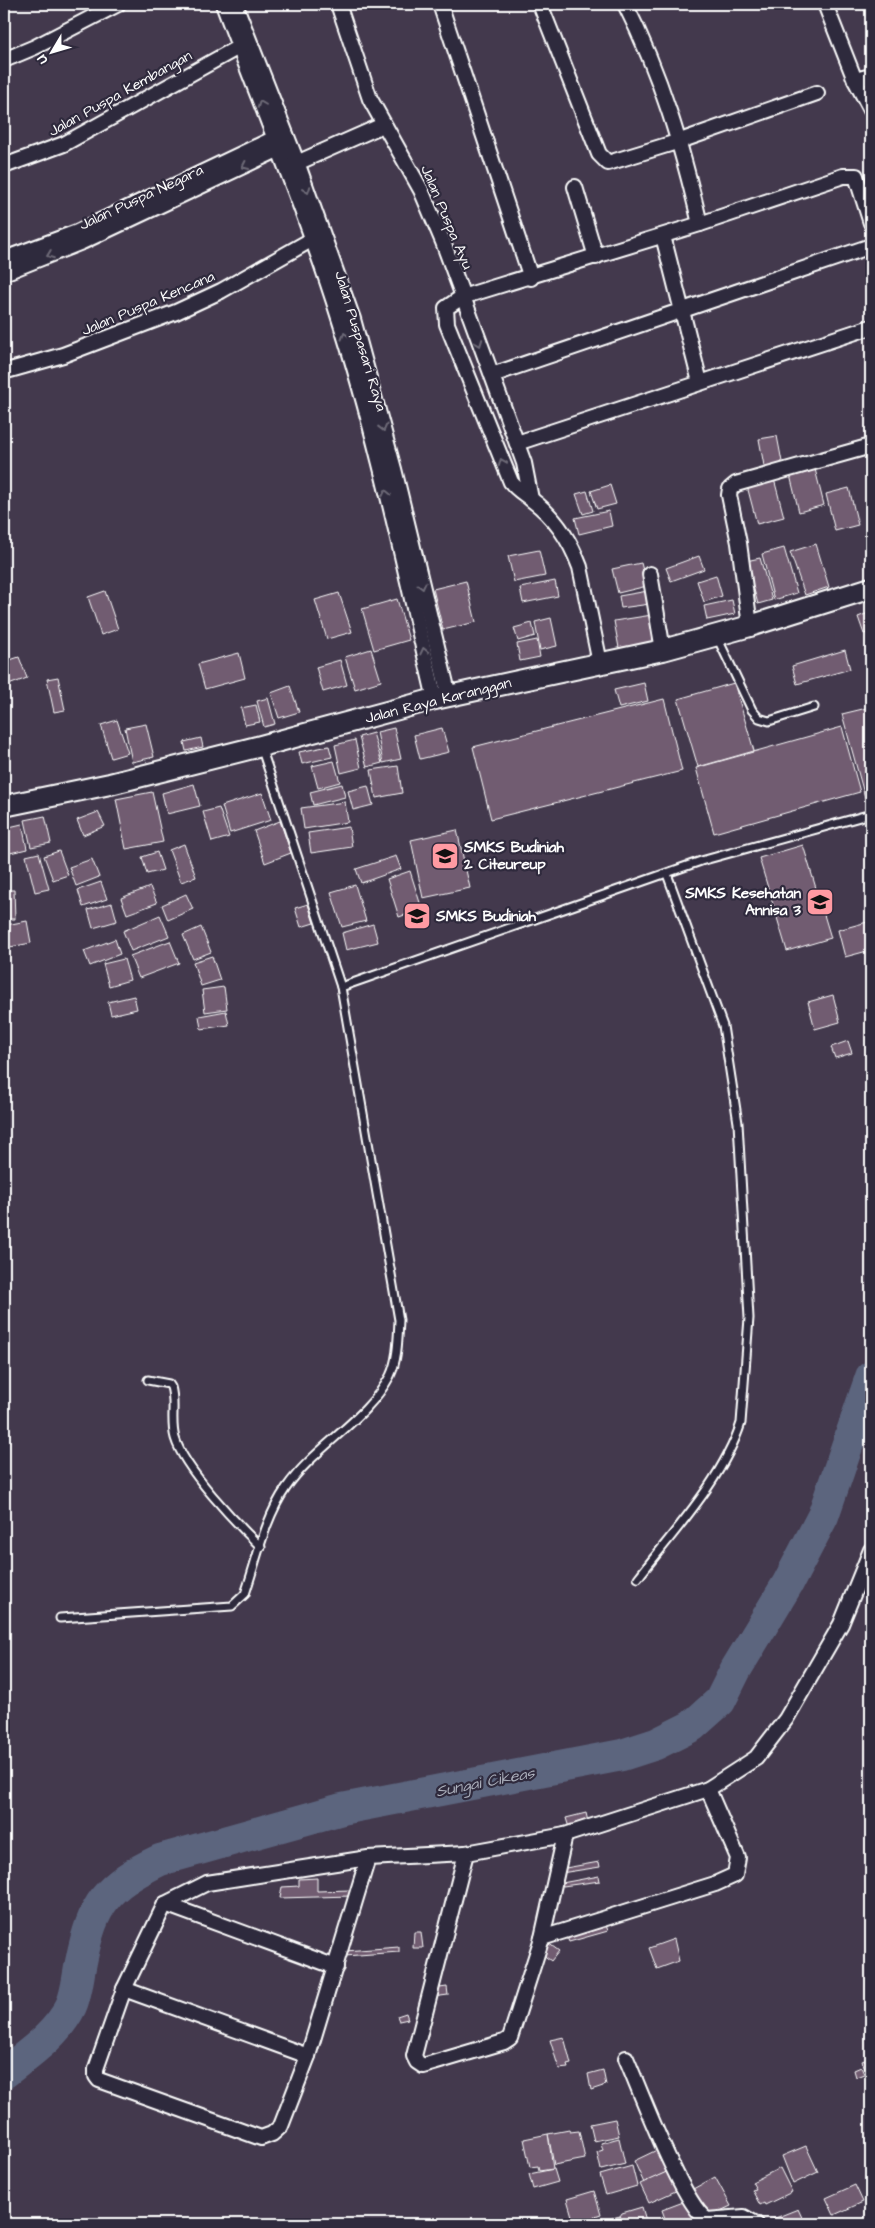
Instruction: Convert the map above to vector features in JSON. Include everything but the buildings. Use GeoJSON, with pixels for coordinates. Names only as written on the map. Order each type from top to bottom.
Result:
{"type":"FeatureCollection","features":[{"type":"Feature","properties":{"kind":"street"},"geometry":{"type":"LineString","coordinates":[[4,60],[35,48],[118,4]]}},
{"type":"Feature","properties":{"kind":"street","name":"Jalan Puspasari Raya"},"geometry":{"type":"LineString","coordinates":[[223,4],[244,44],[318,236],[442,698]]}},
{"type":"Feature","properties":{"kind":"street","name":"Jalan Puspasari Raya"},"geometry":{"type":"LineString","coordinates":[[235,4],[244,44]]}},
{"type":"Feature","properties":{"kind":"street","name":"Jalan Puspa Ayu"},"geometry":{"type":"LineString","coordinates":[[338,4],[370,98],[421,190],[517,443],[529,478],[531,499]]}},
{"type":"Feature","properties":{"kind":"street"},"geometry":{"type":"LineString","coordinates":[[440,4],[531,278]]}},
{"type":"Feature","properties":{"kind":"street"},"geometry":{"type":"LineString","coordinates":[[540,4],[602,159],[613,162],[817,94]]}},
{"type":"Feature","properties":{"kind":"street"},"geometry":{"type":"LineString","coordinates":[[625,4],[666,99],[680,141],[700,224]]}},
{"type":"Feature","properties":{"kind":"street"},"geometry":{"type":"LineString","coordinates":[[825,4],[855,80],[871,110]]}},
{"type":"Feature","properties":{"kind":"street","name":"Jalan Puspa Kembangan"},"geometry":{"type":"LineString","coordinates":[[4,166],[64,144],[244,44]]}},
{"type":"Feature","properties":{"kind":"street"},"geometry":{"type":"LineString","coordinates":[[855,80],[871,76]]}},
{"type":"Feature","properties":{"kind":"street"},"geometry":{"type":"LineString","coordinates":[[292,165],[383,124]]}},
{"type":"Feature","properties":{"kind":"street","name":"Jalan Puspa Negara"},"geometry":{"type":"LineString","coordinates":[[4,273],[282,142]]}},
{"type":"Feature","properties":{"kind":"street"},"geometry":{"type":"LineString","coordinates":[[600,663],[580,567],[574,552],[558,525],[531,499],[517,490],[506,471],[447,324],[446,308],[462,298],[531,278],[851,175],[856,176],[871,224]]}},
{"type":"Feature","properties":{"kind":"street"},"geometry":{"type":"LineString","coordinates":[[575,186],[596,257]]}},
{"type":"Feature","properties":{"kind":"street","name":"Jalan Puspa Kencana"},"geometry":{"type":"LineString","coordinates":[[4,370],[63,355],[176,312],[221,291],[318,236]]}},
{"type":"Feature","properties":{"kind":"street"},"geometry":{"type":"LineString","coordinates":[[663,236],[700,382]]}},
{"type":"Feature","properties":{"kind":"street","name":"Jalan Puspa Negara"},"geometry":{"type":"LineString","coordinates":[[4,259],[80,237]]}},
{"type":"Feature","properties":{"kind":"street"},"geometry":{"type":"LineString","coordinates":[[492,375],[871,246]]}},
{"type":"Feature","properties":{"kind":"street"},"geometry":{"type":"LineString","coordinates":[[517,443],[871,327]]}},
{"type":"Feature","properties":{"kind":"street"},"geometry":{"type":"LineString","coordinates":[[750,626],[739,543],[729,495],[730,489],[736,484],[871,446]]}},
{"type":"Feature","properties":{"kind":"street"},"geometry":{"type":"LineString","coordinates":[[650,574],[663,650]]}},
{"type":"Feature","properties":{"kind":"street","name":"Jalan Raya Karanggan"},"geometry":{"type":"LineString","coordinates":[[4,806],[110,784],[442,698],[663,650],[750,626],[871,588]]}},
{"type":"Feature","properties":{"kind":"street"},"geometry":{"type":"LineString","coordinates":[[368,1858],[308,2056],[281,2126],[272,2134],[261,2138],[99,2080],[96,2076],[96,2069],[124,1989],[164,1904],[207,1883],[368,1858],[466,1853],[565,1835],[708,1789],[756,1758],[772,1740],[842,1624],[871,1550]]}},
{"type":"Feature","properties":{"kind":"street"},"geometry":{"type":"LineString","coordinates":[[542,1938],[716,1884],[735,1876],[738,1858],[708,1789]]}},
{"type":"Feature","properties":{"kind":"street"},"geometry":{"type":"LineString","coordinates":[[466,1853],[414,2056],[417,2062],[424,2066],[504,2042],[510,2038],[542,1938],[565,1835]]}},
{"type":"Feature","properties":{"kind":"street"},"geometry":{"type":"LineString","coordinates":[[164,1904],[336,1967]]}},
{"type":"Feature","properties":{"kind":"street"},"geometry":{"type":"LineString","coordinates":[[124,1989],[308,2056]]}},
{"type":"Feature","properties":{"kind":"street"},"geometry":{"type":"LineString","coordinates":[[626,2058],[678,2178],[700,2214],[710,2220],[744,2217],[756,2224]]}},
{"type":"Feature","properties":{"kind":"lane"},"geometry":{"type":"LineString","coordinates":[[716,636],[752,710],[759,718],[769,721],[814,707]]}},
{"type":"Feature","properties":{"kind":"lane"},"geometry":{"type":"LineString","coordinates":[[60,1618],[232,1606],[245,1594],[269,1524],[285,1489],[300,1471],[377,1396],[390,1375],[397,1353],[399,1320],[341,988],[261,746]]}},
{"type":"Feature","properties":{"kind":"lane"},"geometry":{"type":"LineString","coordinates":[[341,988],[701,861],[871,814]]}},
{"type":"Feature","properties":{"kind":"lane"},"geometry":{"type":"LineString","coordinates":[[638,1578],[706,1490],[737,1436],[741,1423],[749,1318],[738,1123],[723,1026],[667,874]]}},
{"type":"Feature","properties":{"kind":"lane"},"geometry":{"type":"LineString","coordinates":[[148,1380],[169,1384],[171,1388],[173,1430],[180,1450],[224,1510],[261,1547]]}},
{"type":"Feature","properties":{"kind":"waterway","name":"Sungai Cikeas"},"geometry":{"type":"LineString","coordinates":[[4,2073],[50,2035],[65,2016],[75,1996],[86,1942],[97,1911],[114,1888],[142,1869],[160,1860],[342,1809],[622,1755],[656,1744],[692,1726],[720,1701],[736,1669],[788,1583],[823,1516],[871,1377]]}},
{"type":"Feature","properties":{"kind":"place","name":"SMKS Budiniah 2 Citeureup"},"geometry":{"type":"Point","coordinates":[445,856]}},
{"type":"Feature","properties":{"kind":"place","name":"SMKS Kesehatan Annisa 3"},"geometry":{"type":"Point","coordinates":[820,902]}},
{"type":"Feature","properties":{"kind":"place","name":"SMKS Budiniah"},"geometry":{"type":"Point","coordinates":[417,916]}}]}
